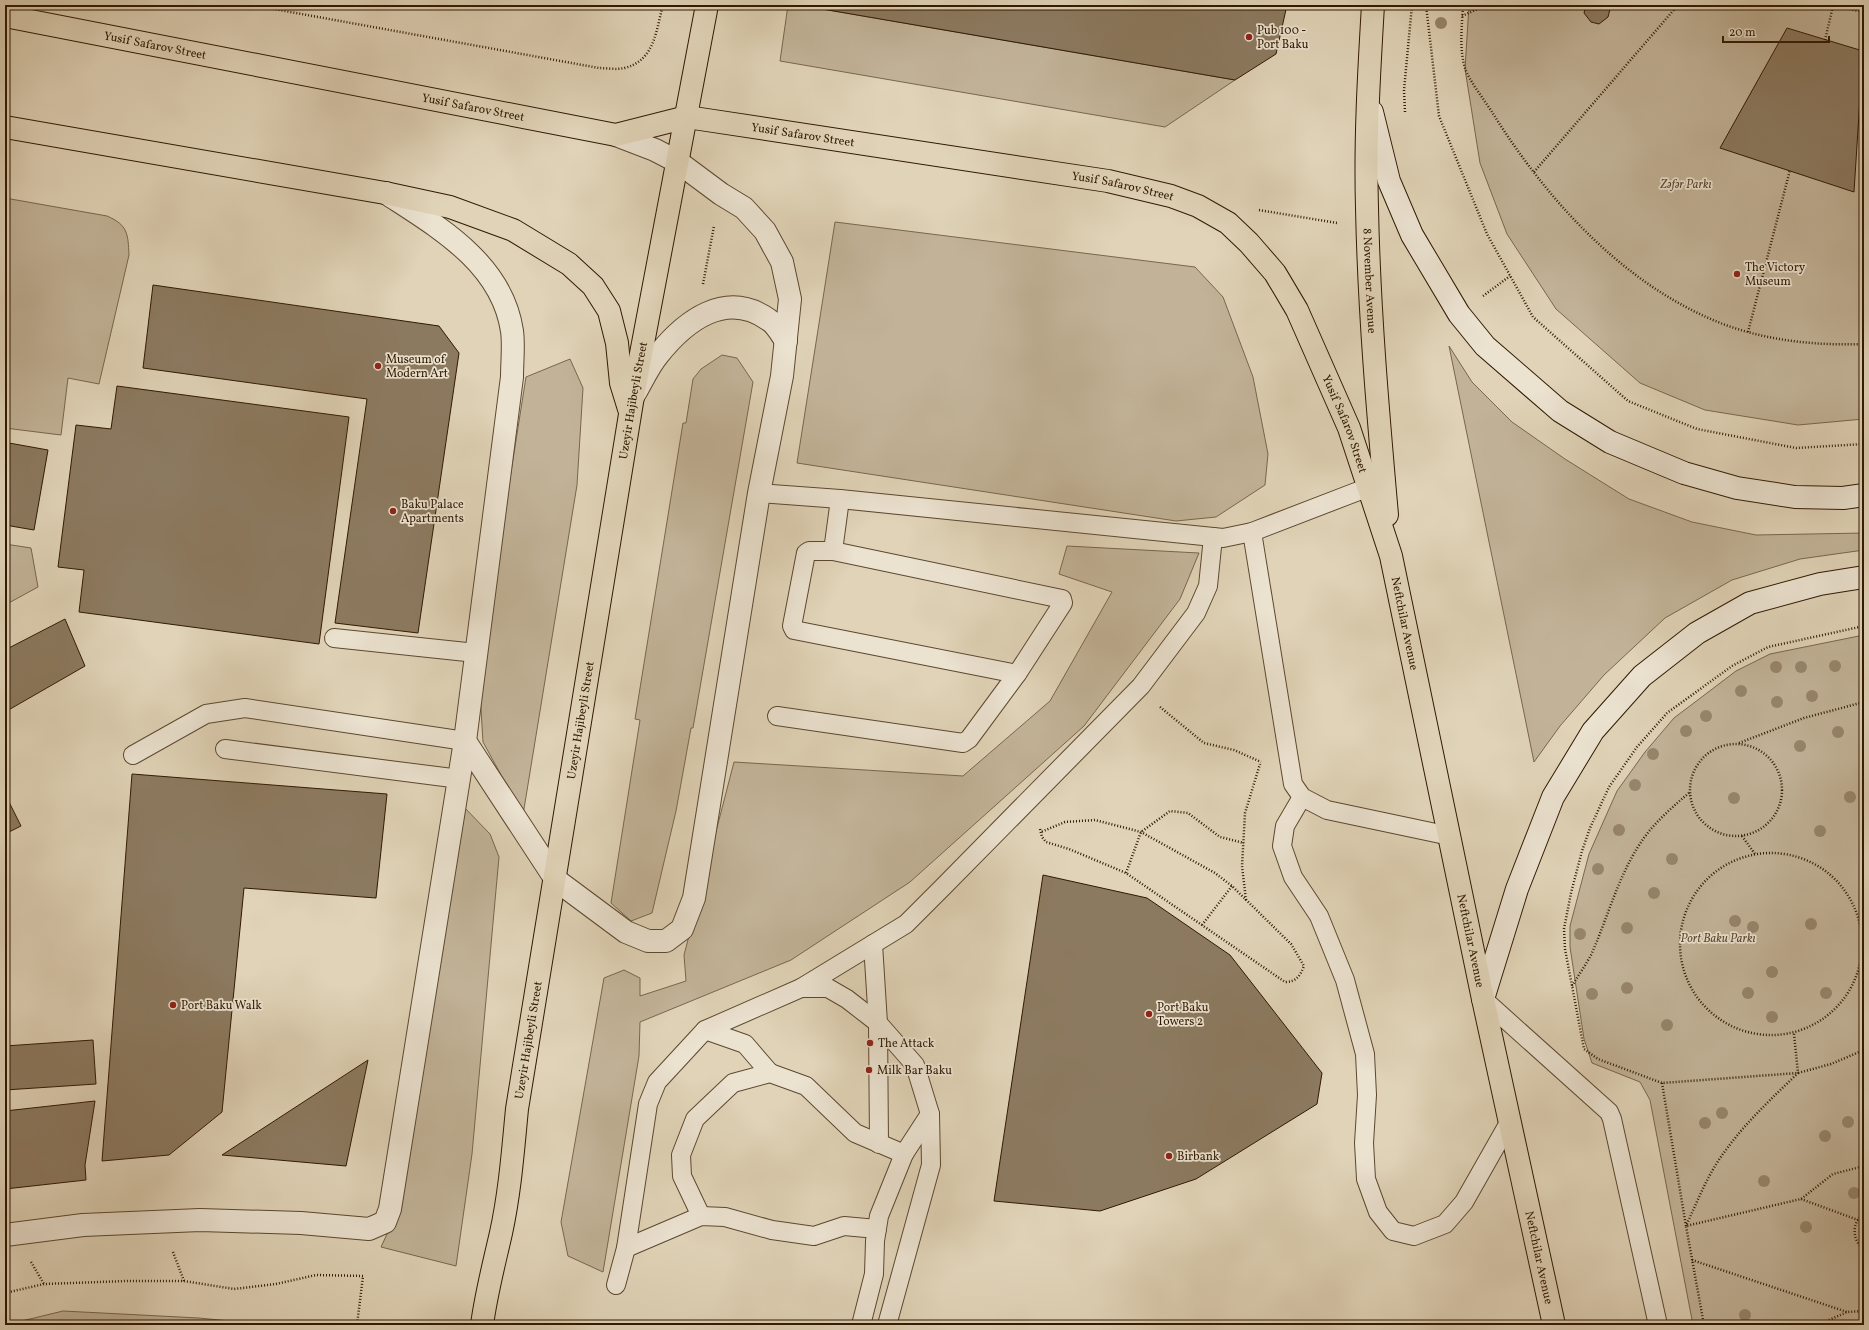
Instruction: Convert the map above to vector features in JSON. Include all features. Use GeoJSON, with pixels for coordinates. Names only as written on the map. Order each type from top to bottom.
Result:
{"type":"FeatureCollection","features":[{"type":"Feature","properties":{"kind":"highway","name":"Uzeyir Hajibeyli Street"},"geometry":{"type":"LineString","coordinates":[[482,1325],[487,1289],[501,1232],[509,1187],[517,1109],[556,880],[631,405],[687,117],[707,5]]}},
{"type":"Feature","properties":{"kind":"highway","name":"8 November Avenue"},"geometry":{"type":"LineString","coordinates":[[1373,5],[1368,89],[1367,228],[1377,406],[1391,556]]}},
{"type":"Feature","properties":{"kind":"highway","name":"Yusif Safarov Street"},"geometry":{"type":"LineString","coordinates":[[5,16],[616,135],[687,117],[1108,181],[1171,196],[1198,206],[1228,223],[1249,243],[1275,273],[1297,310],[1349,428],[1391,556]]}},
{"type":"Feature","properties":{"kind":"highway"},"geometry":{"type":"LineString","coordinates":[[5,127],[385,193],[450,207],[513,230],[540,244],[580,274],[593,286],[608,311],[617,343],[621,383],[631,405]]}},
{"type":"Feature","properties":{"kind":"highway","name":"Neftchilar Avenue"},"geometry":{"type":"LineString","coordinates":[[1391,556],[1483,999],[1554,1325]]}},
{"type":"Feature","properties":{"kind":"street"},"geometry":{"type":"LineString","coordinates":[[1368,89],[1378,140],[1389,181],[1412,235],[1459,314],[1485,346],[1560,411],[1610,442],[1684,473],[1714,482],[1737,488],[1795,497],[1843,498],[1864,494]]}},
{"type":"Feature","properties":{"kind":"street"},"geometry":{"type":"LineString","coordinates":[[465,741],[556,880],[626,932],[648,941],[666,941],[682,929],[694,898],[759,493],[781,383],[790,299],[782,262],[765,231],[744,208],[721,194],[678,162],[655,150],[616,135]]}},
{"type":"Feature","properties":{"kind":"street"},"geometry":{"type":"LineString","coordinates":[[5,1234],[83,1225],[200,1220],[301,1223],[369,1229],[385,1222],[390,1209],[395,1187],[460,779],[512,376],[512,331],[503,298],[484,268],[449,235],[385,193]]}},
{"type":"Feature","properties":{"kind":"street"},"geometry":{"type":"LineString","coordinates":[[631,405],[657,356],[678,332],[707,313],[726,307],[750,309],[770,320],[786,341]]}},
{"type":"Feature","properties":{"kind":"street"},"geometry":{"type":"LineString","coordinates":[[1483,999],[1517,889],[1554,797],[1593,730],[1642,676],[1697,633],[1750,603],[1820,584],[1864,577]]}},
{"type":"Feature","properties":{"kind":"lane"},"geometry":{"type":"LineString","coordinates":[[759,493],[840,499],[1223,538],[1252,532],[1369,487]]}},
{"type":"Feature","properties":{"kind":"lane"},"geometry":{"type":"LineString","coordinates":[[833,551],[840,499]]}},
{"type":"Feature","properties":{"kind":"lane"},"geometry":{"type":"LineString","coordinates":[[1252,532],[1298,791],[1285,826],[1282,846],[1293,877],[1319,916],[1345,980],[1365,1054],[1367,1095],[1364,1143],[1366,1178],[1378,1212],[1393,1231],[1414,1236],[1445,1224],[1464,1202],[1510,1121]]}},
{"type":"Feature","properties":{"kind":"lane"},"geometry":{"type":"LineString","coordinates":[[616,1285],[626,1248],[648,1104],[657,1082],[705,1030],[801,988],[906,924],[1141,686],[1196,613],[1208,586],[1213,537]]}},
{"type":"Feature","properties":{"kind":"lane"},"geometry":{"type":"LineString","coordinates":[[777,716],[963,744],[1017,674],[1063,603],[1062,599],[833,551],[810,551],[806,553],[792,626],[794,630],[1017,674]]}},
{"type":"Feature","properties":{"kind":"lane"},"geometry":{"type":"LineString","coordinates":[[334,638],[476,653]]}},
{"type":"Feature","properties":{"kind":"lane"},"geometry":{"type":"LineString","coordinates":[[133,755],[206,714],[245,708],[465,741]]}},
{"type":"Feature","properties":{"kind":"lane"},"geometry":{"type":"LineString","coordinates":[[225,749],[460,779]]}},
{"type":"Feature","properties":{"kind":"lane"},"geometry":{"type":"LineString","coordinates":[[1298,791],[1314,805],[1327,810],[1450,836]]}},
{"type":"Feature","properties":{"kind":"lane"},"geometry":{"type":"LineString","coordinates":[[873,944],[878,1023],[878,1144]]}},
{"type":"Feature","properties":{"kind":"lane"},"geometry":{"type":"LineString","coordinates":[[801,988],[828,988],[847,999],[878,1023],[915,1065],[930,1114],[930,1165],[886,1325]]}},
{"type":"Feature","properties":{"kind":"lane"},"geometry":{"type":"LineString","coordinates":[[1483,999],[1609,1112],[1612,1119],[1658,1325]]}},
{"type":"Feature","properties":{"kind":"lane"},"geometry":{"type":"LineString","coordinates":[[705,1030],[745,1044],[770,1073],[806,1086],[855,1133],[904,1154]]}},
{"type":"Feature","properties":{"kind":"lane"},"geometry":{"type":"LineString","coordinates":[[701,1216],[682,1176],[681,1155],[695,1120],[733,1083],[770,1073]]}},
{"type":"Feature","properties":{"kind":"lane"},"geometry":{"type":"LineString","coordinates":[[861,1325],[874,1274],[879,1216],[904,1154],[930,1114]]}},
{"type":"Feature","properties":{"kind":"lane"},"geometry":{"type":"LineString","coordinates":[[626,1248],[701,1216],[725,1217],[772,1230],[814,1236],[844,1226],[877,1229]]}},
{"type":"Feature","properties":{"kind":"path"},"geometry":{"type":"LineString","coordinates":[[252,5],[599,68],[624,68],[639,62],[652,50],[663,5]]}},
{"type":"Feature","properties":{"kind":"path"},"geometry":{"type":"LineString","coordinates":[[1405,114],[1404,90],[1412,5]]}},
{"type":"Feature","properties":{"kind":"path"},"geometry":{"type":"LineString","coordinates":[[1426,5],[1439,116],[1486,234],[1533,316],[1628,401],[1697,429],[1796,448],[1864,444]]}},
{"type":"Feature","properties":{"kind":"path"},"geometry":{"type":"LineString","coordinates":[[1463,5],[1462,41],[1465,69],[1498,122],[1534,172],[1566,211],[1632,271],[1674,300],[1713,320],[1748,332],[1774,338],[1836,345],[1864,344]]}},
{"type":"Feature","properties":{"kind":"path"},"geometry":{"type":"LineString","coordinates":[[1462,16],[1486,5]]}},
{"type":"Feature","properties":{"kind":"path"},"geometry":{"type":"LineString","coordinates":[[1534,172],[1678,5]]}},
{"type":"Feature","properties":{"kind":"path"},"geometry":{"type":"LineString","coordinates":[[1829,5],[1864,12]]}},
{"type":"Feature","properties":{"kind":"path"},"geometry":{"type":"LineString","coordinates":[[1824,40],[1833,6]]}},
{"type":"Feature","properties":{"kind":"path"},"geometry":{"type":"LineString","coordinates":[[1748,332],[1790,170]]}},
{"type":"Feature","properties":{"kind":"path"},"geometry":{"type":"LineString","coordinates":[[707,313],[702,285],[721,194]]}},
{"type":"Feature","properties":{"kind":"path"},"geometry":{"type":"LineString","coordinates":[[1252,209],[1367,228]]}},
{"type":"Feature","properties":{"kind":"path"},"geometry":{"type":"LineString","coordinates":[[1864,626],[1768,647],[1732,666],[1667,713],[1636,747],[1609,787],[1594,819],[1582,851],[1571,893],[1564,929],[1565,949],[1584,1049],[1598,1059],[1662,1083],[1798,1073],[1831,1064],[1864,1050]]}},
{"type":"Feature","properties":{"kind":"path"},"geometry":{"type":"LineString","coordinates":[[1141,686],[1167,714],[1204,743],[1234,750],[1261,762],[1298,791]]}},
{"type":"Feature","properties":{"kind":"path"},"geometry":{"type":"LineString","coordinates":[[1739,744],[1804,718],[1864,702]]}},
{"type":"Feature","properties":{"kind":"path"},"geometry":{"type":"LineString","coordinates":[[1739,744],[1754,747],[1767,755],[1776,767],[1782,781],[1782,796],[1778,811],[1769,823],[1756,832],[1742,836],[1727,836],[1712,830],[1701,820],[1693,807],[1690,792],[1692,776],[1699,763],[1709,752],[1724,745],[1739,744]]}},
{"type":"Feature","properties":{"kind":"path"},"geometry":{"type":"LineString","coordinates":[[1246,901],[1242,866],[1245,813],[1261,762]]}},
{"type":"Feature","properties":{"kind":"path"},"geometry":{"type":"LineString","coordinates":[[1572,987],[1590,956],[1618,884],[1631,858],[1649,831],[1666,812],[1690,792]]}},
{"type":"Feature","properties":{"kind":"path"},"geometry":{"type":"LineString","coordinates":[[1034,794],[1040,832],[1046,842],[1069,849],[1126,873],[1286,982],[1292,982],[1300,976],[1304,966],[1291,944],[1232,886],[1215,873],[1141,832],[1095,820],[1065,822],[1040,832]]}},
{"type":"Feature","properties":{"kind":"path"},"geometry":{"type":"LineString","coordinates":[[1126,873],[1141,832],[1170,811],[1188,813],[1220,837],[1244,843]]}},
{"type":"Feature","properties":{"kind":"path"},"geometry":{"type":"LineString","coordinates":[[1742,836],[1755,854]]}},
{"type":"Feature","properties":{"kind":"path"},"geometry":{"type":"LineString","coordinates":[[1755,854],[1786,854],[1816,863],[1840,883],[1863,934],[1862,958],[1852,988],[1845,999],[1822,1021],[1794,1034],[1765,1036],[1736,1029],[1723,1021],[1712,1012],[1693,991],[1683,964],[1681,935],[1688,907],[1704,882],[1727,864],[1755,854]]}},
{"type":"Feature","properties":{"kind":"path"},"geometry":{"type":"LineString","coordinates":[[1202,925],[1232,886]]}},
{"type":"Feature","properties":{"kind":"path"},"geometry":{"type":"LineString","coordinates":[[1794,1034],[1798,1073]]}},
{"type":"Feature","properties":{"kind":"path"},"geometry":{"type":"LineString","coordinates":[[1686,1226],[1722,1155],[1755,1115],[1798,1073]]}},
{"type":"Feature","properties":{"kind":"path"},"geometry":{"type":"LineString","coordinates":[[1662,1083],[1704,1325]]}},
{"type":"Feature","properties":{"kind":"path"},"geometry":{"type":"LineString","coordinates":[[1686,1226],[1801,1199],[1833,1174],[1864,1166]]}},
{"type":"Feature","properties":{"kind":"path"},"geometry":{"type":"LineString","coordinates":[[1801,1199],[1858,1220]]}},
{"type":"Feature","properties":{"kind":"path"},"geometry":{"type":"LineString","coordinates":[[1864,1213],[1858,1220],[1854,1233],[1859,1246],[1864,1250]]}},
{"type":"Feature","properties":{"kind":"path"},"geometry":{"type":"LineString","coordinates":[[1692,1260],[1847,1312]]}},
{"type":"Feature","properties":{"kind":"path"},"geometry":{"type":"LineString","coordinates":[[5,1293],[44,1284],[127,1281],[184,1281],[234,1289],[276,1284],[316,1274],[362,1276],[357,1325]]}},
{"type":"Feature","properties":{"kind":"path"},"geometry":{"type":"LineString","coordinates":[[1818,1325],[1847,1312],[1864,1311]]}},
{"type":"Feature","properties":{"kind":"green space"},"geometry":{"type":"Polygon","coordinates":[[[788,5],[799,5],[1235,80],[1165,127],[780,61],[788,5]]]}},
{"type":"Feature","properties":{"kind":"green space","name":"Zəfər Parkı"},"geometry":{"type":"Polygon","coordinates":[[[1469,5],[1864,5],[1864,419],[1798,425],[1705,410],[1640,383],[1556,309],[1507,234],[1480,163],[1465,69],[1469,5]]]}},
{"type":"Feature","properties":{"kind":"green space"},"geometry":{"type":"Polygon","coordinates":[[[5,198],[107,216],[114,219],[126,231],[129,255],[99,384],[68,378],[61,435],[5,428],[5,198]]]}},
{"type":"Feature","properties":{"kind":"green space"},"geometry":{"type":"Polygon","coordinates":[[[835,222],[1195,267],[1223,297],[1253,377],[1268,454],[1265,485],[1216,517],[1176,521],[797,463],[835,222]]]}},
{"type":"Feature","properties":{"kind":"green space"},"geometry":{"type":"Polygon","coordinates":[[[1449,346],[1472,382],[1512,422],[1565,459],[1629,499],[1692,522],[1756,535],[1864,533],[1864,550],[1800,559],[1732,580],[1665,618],[1604,675],[1560,726],[1534,762],[1449,346]]]}},
{"type":"Feature","properties":{"kind":"green space"},"geometry":{"type":"Polygon","coordinates":[[[722,355],[737,358],[753,382],[693,728],[691,728],[676,811],[652,913],[631,921],[611,903],[640,720],[635,719],[683,423],[686,423],[693,379],[701,369],[722,355]]]}},
{"type":"Feature","properties":{"kind":"green space"},"geometry":{"type":"Polygon","coordinates":[[[570,359],[583,388],[577,485],[523,815],[483,742],[479,675],[526,377],[570,359]]]}},
{"type":"Feature","properties":{"kind":"green space"},"geometry":{"type":"Polygon","coordinates":[[[5,544],[31,548],[38,587],[5,605],[5,544]]]}},
{"type":"Feature","properties":{"kind":"green space"},"geometry":{"type":"Polygon","coordinates":[[[1067,546],[1199,553],[1180,599],[1084,726],[910,882],[791,960],[640,1022],[639,1056],[603,1272],[568,1256],[561,1222],[604,978],[624,970],[640,978],[640,996],[686,981],[684,955],[734,762],[963,776],[1050,701],[1112,592],[1059,574],[1067,546]]]}},
{"type":"Feature","properties":{"kind":"green space","name":"Port Baku Parkı"},"geometry":{"type":"Polygon","coordinates":[[[1864,635],[1864,1325],[1693,1325],[1650,1100],[1640,1082],[1592,1063],[1584,1039],[1570,947],[1570,926],[1589,854],[1617,791],[1645,752],[1674,718],[1736,671],[1770,654],[1864,635]]]}},
{"type":"Feature","properties":{"kind":"green space"},"geometry":{"type":"Polygon","coordinates":[[[462,805],[490,834],[499,857],[472,1154],[456,1266],[381,1247],[394,1219],[462,805]]]}},
{"type":"Feature","properties":{"kind":"green space"},"geometry":{"type":"Polygon","coordinates":[[[63,1311],[199,1318],[270,1325],[5,1325],[63,1311]]]}},
{"type":"Feature","properties":{"kind":"building"},"geometry":{"type":"Polygon","coordinates":[[[799,5],[1202,5],[1220,8],[1220,5],[1287,5],[1276,54],[1235,80],[799,5]]]}},
{"type":"Feature","properties":{"kind":"building"},"geometry":{"type":"Polygon","coordinates":[[[1586,5],[1609,5],[1610,9],[1608,17],[1599,24],[1591,22],[1584,13],[1586,5]]]}},
{"type":"Feature","properties":{"kind":"building"},"geometry":{"type":"Polygon","coordinates":[[[1787,28],[1863,51],[1854,192],[1720,148],[1787,28]]]}},
{"type":"Feature","properties":{"kind":"building","name":"Baku Palace Apartments"},"geometry":{"type":"Polygon","coordinates":[[[153,285],[439,326],[459,353],[418,633],[335,623],[367,399],[143,368],[153,285]]]}},
{"type":"Feature","properties":{"kind":"building"},"geometry":{"type":"Polygon","coordinates":[[[117,386],[349,417],[319,644],[79,612],[84,570],[58,567],[76,425],[111,429],[117,386]]]}},
{"type":"Feature","properties":{"kind":"building"},"geometry":{"type":"Polygon","coordinates":[[[9,443],[48,450],[34,530],[5,525],[5,464],[9,443]]]}},
{"type":"Feature","properties":{"kind":"building"},"geometry":{"type":"Polygon","coordinates":[[[65,619],[85,666],[5,712],[5,650],[65,619]]]}},
{"type":"Feature","properties":{"kind":"building","name":"Port Baku Walk"},"geometry":{"type":"Polygon","coordinates":[[[132,774],[387,794],[376,898],[244,888],[222,1112],[169,1155],[102,1161],[132,774]]]}},
{"type":"Feature","properties":{"kind":"building"},"geometry":{"type":"Polygon","coordinates":[[[5,794],[21,826],[5,834],[5,794]]]}},
{"type":"Feature","properties":{"kind":"building","name":"Port Baku Towers 2"},"geometry":{"type":"Polygon","coordinates":[[[1043,875],[1147,898],[1230,955],[1322,1073],[1317,1104],[1196,1179],[1100,1211],[994,1201],[1043,875]]]}},
{"type":"Feature","properties":{"kind":"building"},"geometry":{"type":"Polygon","coordinates":[[[93,1040],[96,1084],[5,1090],[5,1046],[93,1040]]]}},
{"type":"Feature","properties":{"kind":"building"},"geometry":{"type":"Polygon","coordinates":[[[368,1060],[346,1166],[222,1155],[368,1060]]]}},
{"type":"Feature","properties":{"kind":"building"},"geometry":{"type":"Polygon","coordinates":[[[95,1101],[85,1165],[86,1180],[5,1189],[5,1111],[95,1101]]]}},
{"type":"Feature","properties":{"kind":"place","name":"Pub 100 - Port Baku"},"geometry":{"type":"Point","coordinates":[1249,37]}},
{"type":"Feature","properties":{"kind":"place","name":"The Victory Museum"},"geometry":{"type":"Point","coordinates":[1737,274]}},
{"type":"Feature","properties":{"kind":"place","name":"Museum of Modern Art"},"geometry":{"type":"Point","coordinates":[378,366]}},
{"type":"Feature","properties":{"kind":"place","name":"Baku Palace Apartments"},"geometry":{"type":"Point","coordinates":[393,511]}},
{"type":"Feature","properties":{"kind":"place","name":"Port Baku Walk"},"geometry":{"type":"Point","coordinates":[173,1005]}},
{"type":"Feature","properties":{"kind":"place","name":"Port Baku Towers 2"},"geometry":{"type":"Point","coordinates":[1149,1014]}},
{"type":"Feature","properties":{"kind":"place","name":"The Attack"},"geometry":{"type":"Point","coordinates":[870,1043]}},
{"type":"Feature","properties":{"kind":"place","name":"Milk Bar Baku"},"geometry":{"type":"Point","coordinates":[869,1070]}},
{"type":"Feature","properties":{"kind":"place","name":"Birbank"},"geometry":{"type":"Point","coordinates":[1169,1156]}}]}
